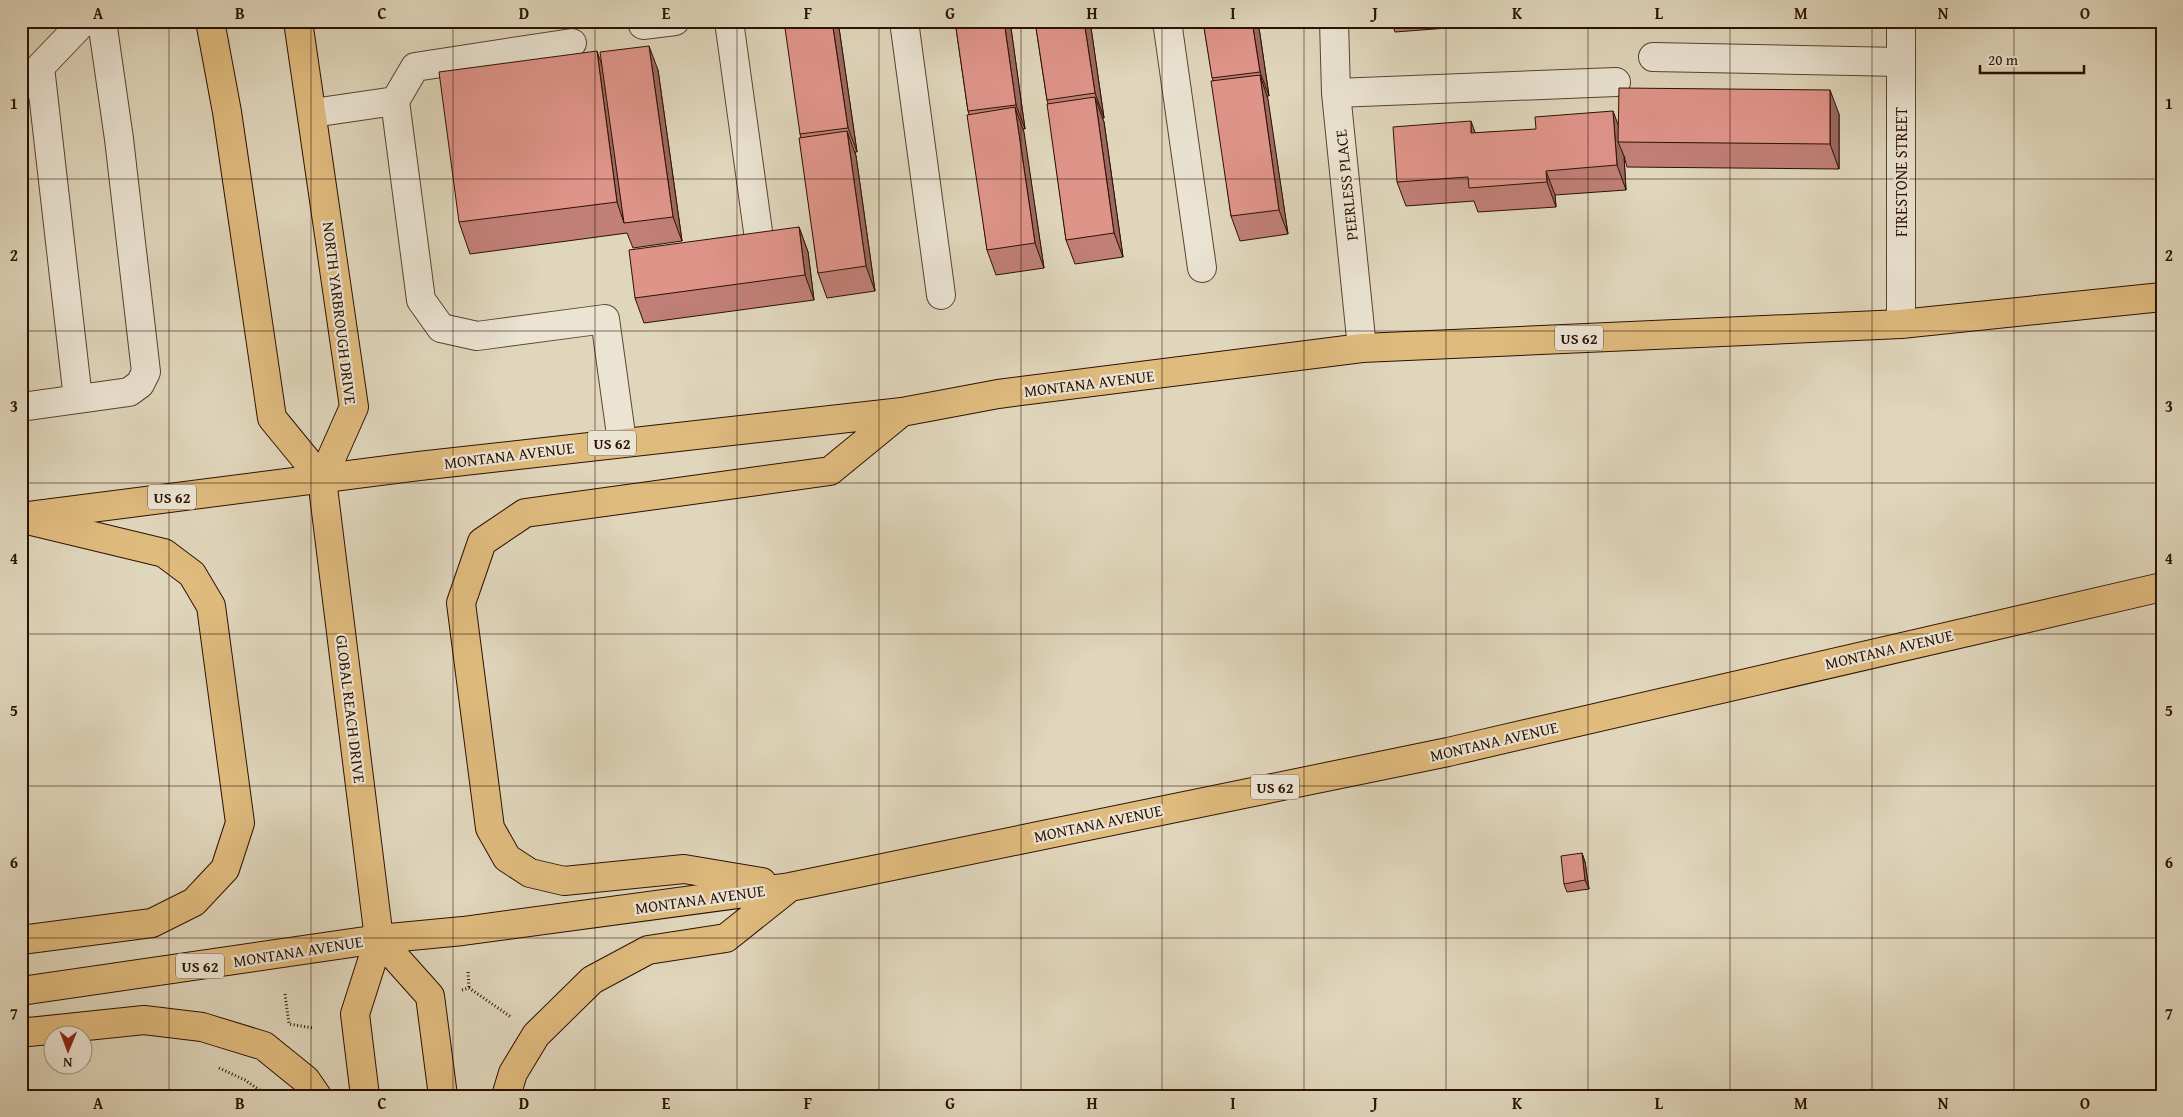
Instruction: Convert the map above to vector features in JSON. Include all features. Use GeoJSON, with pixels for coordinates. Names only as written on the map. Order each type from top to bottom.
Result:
{"type":"FeatureCollection","features":[{"type":"Feature","properties":{"kind":"main road"},"geometry":{"type":"LineString","coordinates":[[210,21],[228,121],[272,418],[322,479]]}},
{"type":"Feature","properties":{"kind":"main road","name":"NORTH YARBROUGH DRIVE"},"geometry":{"type":"LineString","coordinates":[[298,21],[314,113],[354,407],[322,479]]}},
{"type":"Feature","properties":{"kind":"main road","name":"MONTANA AVENUE"},"geometry":{"type":"LineString","coordinates":[[21,518],[622,442],[902,412],[998,394],[1362,348],[1901,324],[2162,297]]}},
{"type":"Feature","properties":{"kind":"main road"},"geometry":{"type":"LineString","coordinates":[[790,887],[684,869],[564,881],[530,873],[507,858],[490,828],[462,603],[482,542],[525,513],[830,471],[902,412]]}},
{"type":"Feature","properties":{"kind":"main road","name":"GLOBAL REACH DRIVE"},"geometry":{"type":"LineString","coordinates":[[322,479],[379,938],[355,1014],[365,1096]]}},
{"type":"Feature","properties":{"kind":"main road"},"geometry":{"type":"LineString","coordinates":[[21,518],[164,553],[192,574],[212,606],[240,823],[225,869],[194,902],[152,923],[21,940]]}},
{"type":"Feature","properties":{"kind":"main road","name":"MONTANA AVENUE"},"geometry":{"type":"LineString","coordinates":[[21,991],[379,938],[463,931],[790,887],[1448,752],[2162,587]]}},
{"type":"Feature","properties":{"kind":"main road"},"geometry":{"type":"LineString","coordinates":[[506,1096],[512,1073],[536,1035],[592,980],[648,950],[726,938],[790,887]]}},
{"type":"Feature","properties":{"kind":"main road"},"geometry":{"type":"LineString","coordinates":[[379,938],[430,996],[443,1096]]}},
{"type":"Feature","properties":{"kind":"main road"},"geometry":{"type":"LineString","coordinates":[[21,1030],[29,1032],[144,1020],[202,1027],[264,1046],[306,1080],[317,1096]]}},
{"type":"Feature","properties":{"kind":"street"},"geometry":{"type":"LineString","coordinates":[[21,87],[84,21]]}},
{"type":"Feature","properties":{"kind":"street"},"geometry":{"type":"LineString","coordinates":[[21,407],[129,392],[140,384],[146,372],[119,139],[102,21]]}},
{"type":"Feature","properties":{"kind":"street"},"geometry":{"type":"LineString","coordinates":[[643,25],[675,21]]}},
{"type":"Feature","properties":{"kind":"street"},"geometry":{"type":"LineString","coordinates":[[730,21],[760,246]]}},
{"type":"Feature","properties":{"kind":"street"},"geometry":{"type":"LineString","coordinates":[[904,21],[940,295]]}},
{"type":"Feature","properties":{"kind":"street"},"geometry":{"type":"LineString","coordinates":[[1167,21],[1202,268]]}},
{"type":"Feature","properties":{"kind":"street","name":"PEERLESS PLACE"},"geometry":{"type":"LineString","coordinates":[[1334,21],[1336,94],[1362,348]]}},
{"type":"Feature","properties":{"kind":"street","name":"FIRESTONE STREET"},"geometry":{"type":"LineString","coordinates":[[1901,21],[1901,324]]}},
{"type":"Feature","properties":{"kind":"street"},"geometry":{"type":"LineString","coordinates":[[572,43],[414,67],[395,101],[421,300],[441,328],[477,336],[605,319],[622,442]]}},
{"type":"Feature","properties":{"kind":"street"},"geometry":{"type":"LineString","coordinates":[[1654,57],[1901,62]]}},
{"type":"Feature","properties":{"kind":"street"},"geometry":{"type":"LineString","coordinates":[[40,67],[78,399]]}},
{"type":"Feature","properties":{"kind":"street"},"geometry":{"type":"LineString","coordinates":[[1336,94],[1616,82]]}},
{"type":"Feature","properties":{"kind":"street"},"geometry":{"type":"LineString","coordinates":[[314,113],[395,101]]}},
{"type":"Feature","properties":{"kind":"path"},"geometry":{"type":"LineString","coordinates":[[468,972],[469,988]]}},
{"type":"Feature","properties":{"kind":"path"},"geometry":{"type":"LineString","coordinates":[[457,991],[469,988],[514,1020]]}},
{"type":"Feature","properties":{"kind":"path"},"geometry":{"type":"LineString","coordinates":[[285,994],[289,1024],[313,1028]]}},
{"type":"Feature","properties":{"kind":"path"},"geometry":{"type":"LineString","coordinates":[[212,1065],[245,1080],[268,1096]]}},
{"type":"Feature","properties":{"kind":"building"},"geometry":{"type":"Polygon","coordinates":[[[784,21],[832,21],[848,128],[800,134],[784,21]]]}},
{"type":"Feature","properties":{"kind":"building"},"geometry":{"type":"Polygon","coordinates":[[[955,21],[1004,21],[1016,105],[968,111],[955,21]]]}},
{"type":"Feature","properties":{"kind":"building"},"geometry":{"type":"Polygon","coordinates":[[[1035,21],[1084,21],[1095,93],[1047,100],[1035,21]]]}},
{"type":"Feature","properties":{"kind":"building"},"geometry":{"type":"Polygon","coordinates":[[[1203,21],[1252,21],[1260,72],[1212,78],[1203,21]]]}},
{"type":"Feature","properties":{"kind":"building"},"geometry":{"type":"Polygon","coordinates":[[[649,46],[673,217],[624,223],[600,52],[649,46]]]}},
{"type":"Feature","properties":{"kind":"building"},"geometry":{"type":"Polygon","coordinates":[[[597,51],[617,202],[459,222],[439,72],[597,51]]]}},
{"type":"Feature","properties":{"kind":"building"},"geometry":{"type":"Polygon","coordinates":[[[1260,75],[1279,210],[1231,216],[1211,81],[1260,75]]]}},
{"type":"Feature","properties":{"kind":"building"},"geometry":{"type":"Polygon","coordinates":[[[1619,88],[1830,90],[1830,144],[1618,142],[1619,88]]]}},
{"type":"Feature","properties":{"kind":"building"},"geometry":{"type":"Polygon","coordinates":[[[1095,97],[1114,233],[1066,240],[1047,104],[1095,97]]]}},
{"type":"Feature","properties":{"kind":"building"},"geometry":{"type":"Polygon","coordinates":[[[1015,107],[1035,243],[987,250],[967,115],[1015,107]]]}},
{"type":"Feature","properties":{"kind":"building"},"geometry":{"type":"Polygon","coordinates":[[[1613,111],[1617,165],[1546,171],[1547,182],[1469,188],[1468,177],[1397,182],[1393,127],[1471,121],[1471,133],[1536,129],[1535,117],[1613,111]]]}},
{"type":"Feature","properties":{"kind":"building"},"geometry":{"type":"Polygon","coordinates":[[[847,131],[866,266],[818,273],[799,138],[847,131]]]}},
{"type":"Feature","properties":{"kind":"building"},"geometry":{"type":"Polygon","coordinates":[[[799,227],[805,275],[635,298],[629,250],[799,227]]]}},
{"type":"Feature","properties":{"kind":"building"},"geometry":{"type":"Polygon","coordinates":[[[1582,853],[1585,880],[1564,884],[1561,856],[1582,853]]]}}]}
